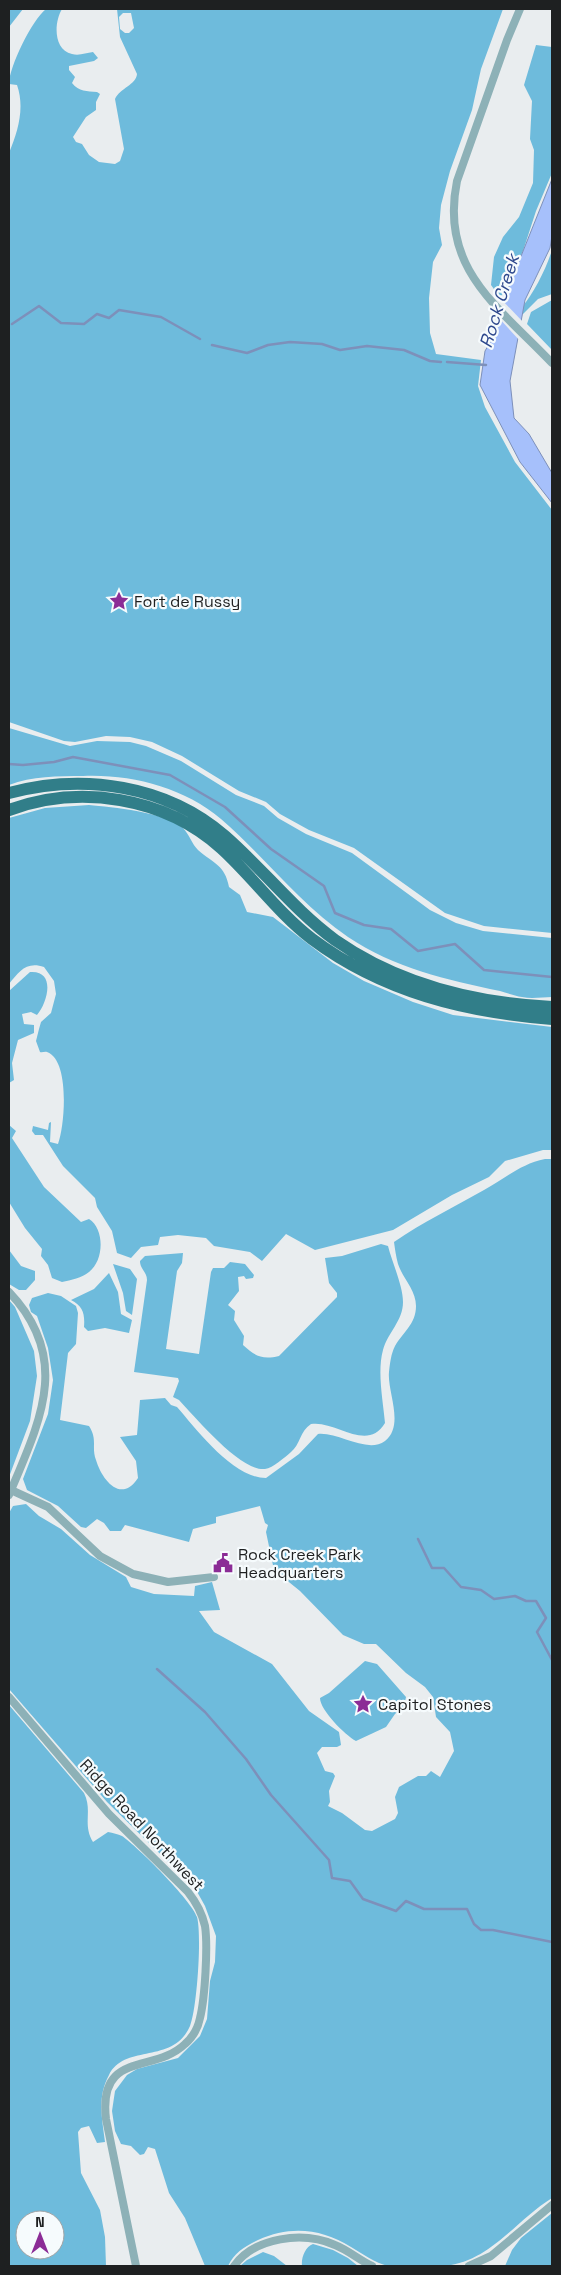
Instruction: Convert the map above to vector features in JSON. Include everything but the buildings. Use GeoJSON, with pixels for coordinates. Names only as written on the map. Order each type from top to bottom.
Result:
{"type":"FeatureCollection","features":[{"type":"Feature","properties":{"kind":"main road"},"geometry":{"type":"LineString","coordinates":[[9,793],[55,785],[76,784],[120,786],[158,796],[212,825],[242,852],[299,911],[356,953],[435,988],[509,1004],[552,1007]]}},
{"type":"Feature","properties":{"kind":"main road"},"geometry":{"type":"LineString","coordinates":[[9,810],[49,799],[100,797],[142,804],[161,811],[210,838],[307,934],[366,972],[409,991],[454,1005],[511,1016],[552,1019]]}},
{"type":"Feature","properties":{"kind":"street"},"geometry":{"type":"LineString","coordinates":[[520,9],[478,121],[454,196],[454,228],[457,246],[472,276],[490,298],[552,363]]}},
{"type":"Feature","properties":{"kind":"street"},"geometry":{"type":"LineString","coordinates":[[9,1292],[19,1302],[36,1334],[43,1355],[46,1381],[38,1423],[10,1492],[38,1502],[57,1514],[100,1556],[127,1572],[168,1582],[214,1577]]}},
{"type":"Feature","properties":{"kind":"street","name":"Ridge Road Northwest"},"geometry":{"type":"LineString","coordinates":[[9,1697],[109,1814],[188,1892],[198,1905],[204,1920],[206,1937],[203,1997],[201,2015],[196,2031],[187,2043],[174,2053],[124,2070],[114,2078],[107,2095],[106,2119],[136,2266]]}},
{"type":"Feature","properties":{"kind":"street"},"geometry":{"type":"LineString","coordinates":[[469,2266],[491,2256],[552,2205]]}},
{"type":"Feature","properties":{"kind":"street"},"geometry":{"type":"LineString","coordinates":[[234,2266],[246,2253],[264,2244],[309,2238],[335,2245],[372,2266]]}},
{"type":"Feature","properties":{"kind":"shaded area"},"geometry":{"type":"Polygon","coordinates":[[[9,9],[23,9],[9,27],[9,9]]]}},
{"type":"Feature","properties":{"kind":"shaded area"},"geometry":{"type":"Polygon","coordinates":[[[46,9],[62,9],[57,28],[58,41],[61,47],[75,55],[93,52],[98,58],[94,61],[69,66],[69,70],[75,77],[72,83],[75,86],[80,90],[100,94],[96,102],[96,110],[86,117],[73,137],[76,142],[82,144],[89,155],[99,162],[115,164],[120,161],[124,149],[115,99],[120,92],[134,81],[137,74],[120,37],[117,9],[503,9],[481,69],[472,110],[450,171],[441,205],[439,228],[442,245],[433,262],[429,298],[430,333],[436,354],[481,360],[478,386],[485,407],[515,462],[552,510],[552,933],[484,926],[445,913],[354,848],[309,830],[280,814],[266,802],[239,791],[182,756],[152,742],[130,737],[106,736],[75,742],[64,741],[9,722],[9,153],[18,128],[20,102],[17,85],[9,84],[17,56],[28,33],[46,9]],[[123,13],[119,17],[120,29],[125,33],[129,33],[134,28],[131,13],[123,13]]]}},
{"type":"Feature","properties":{"kind":"shaded area"},"geometry":{"type":"Polygon","coordinates":[[[536,45],[552,47],[552,173],[536,211],[523,251],[502,295],[499,296],[491,285],[494,257],[503,237],[519,217],[533,183],[534,150],[530,139],[532,101],[524,85],[536,45]]]}},
{"type":"Feature","properties":{"kind":"shaded area"},"geometry":{"type":"Polygon","coordinates":[[[552,179],[552,236],[550,248],[525,300],[510,381],[514,418],[529,434],[552,473],[552,503],[520,462],[480,385],[485,351],[495,334],[503,301],[552,179]]]}},
{"type":"Feature","properties":{"kind":"shaded area"},"geometry":{"type":"Polygon","coordinates":[[[552,250],[552,294],[538,299],[523,314],[522,307],[539,280],[552,250]]]}},
{"type":"Feature","properties":{"kind":"shaded area"},"geometry":{"type":"Polygon","coordinates":[[[552,300],[552,350],[527,324],[531,312],[552,300]]]}},
{"type":"Feature","properties":{"kind":"shaded area"},"geometry":{"type":"Polygon","coordinates":[[[9,728],[70,746],[97,741],[130,742],[146,746],[181,761],[236,795],[264,806],[278,818],[306,834],[352,853],[430,910],[456,923],[483,931],[552,938],[552,997],[519,997],[421,972],[366,948],[348,937],[314,910],[221,819],[206,808],[173,791],[138,780],[101,776],[45,777],[9,785],[9,728]]]}},
{"type":"Feature","properties":{"kind":"shaded area"},"geometry":{"type":"Polygon","coordinates":[[[89,805],[138,811],[175,822],[185,830],[198,850],[222,869],[229,887],[240,895],[247,912],[273,917],[333,963],[364,981],[413,1002],[453,1015],[552,1027],[552,1150],[543,1150],[505,1161],[489,1177],[452,1195],[393,1230],[315,1250],[286,1234],[262,1261],[250,1252],[214,1246],[206,1238],[178,1235],[160,1237],[158,1245],[141,1247],[131,1258],[117,1253],[112,1231],[97,1207],[95,1198],[63,1166],[43,1135],[35,1135],[32,1131],[33,1126],[48,1130],[49,1123],[51,1122],[50,1142],[58,1144],[64,1109],[62,1080],[54,1057],[47,1052],[40,1052],[36,1041],[41,1022],[51,1013],[56,994],[54,981],[44,967],[32,965],[23,969],[9,984],[9,818],[45,808],[89,805]]]}},
{"type":"Feature","properties":{"kind":"shaded area"},"geometry":{"type":"Polygon","coordinates":[[[30,972],[44,976],[47,981],[46,995],[37,1015],[31,1012],[22,1014],[24,1024],[34,1025],[34,1033],[18,1040],[12,1063],[14,1080],[9,1083],[9,991],[30,972]]]}},
{"type":"Feature","properties":{"kind":"shaded area"},"geometry":{"type":"Polygon","coordinates":[[[9,1125],[16,1131],[12,1138],[44,1187],[81,1222],[89,1219],[98,1230],[101,1245],[98,1260],[94,1267],[83,1276],[62,1282],[52,1278],[48,1265],[41,1256],[42,1249],[25,1228],[9,1202],[9,1125]]]}},
{"type":"Feature","properties":{"kind":"shaded area"},"geometry":{"type":"Polygon","coordinates":[[[545,1159],[552,1159],[552,2198],[502,2239],[476,2256],[461,2263],[417,2268],[388,2266],[374,2261],[329,2236],[306,2231],[294,2231],[270,2235],[253,2242],[244,2247],[230,2261],[228,2266],[205,2266],[185,2218],[169,2193],[155,2149],[148,2147],[144,2154],[140,2155],[131,2146],[121,2144],[115,2131],[112,2111],[115,2091],[127,2075],[137,2069],[178,2058],[200,2036],[207,2019],[210,1981],[215,1962],[216,1936],[205,1906],[195,1888],[107,1802],[9,1689],[9,1513],[13,1506],[26,1504],[39,1516],[61,1529],[90,1555],[126,1577],[131,1587],[154,1594],[194,1596],[195,1586],[212,1582],[220,1610],[199,1611],[214,1632],[272,1664],[309,1711],[339,1732],[341,1745],[337,1747],[322,1747],[317,1753],[325,1771],[333,1773],[335,1776],[329,1791],[330,1802],[328,1806],[342,1813],[365,1830],[372,1831],[395,1819],[398,1813],[395,1797],[399,1787],[418,1776],[426,1776],[431,1771],[440,1777],[454,1751],[450,1732],[436,1717],[433,1697],[425,1687],[406,1673],[376,1644],[364,1644],[343,1635],[300,1591],[274,1570],[266,1532],[268,1525],[265,1523],[260,1506],[216,1517],[216,1523],[193,1529],[189,1542],[125,1525],[121,1531],[110,1531],[104,1523],[97,1519],[86,1528],[81,1527],[58,1506],[27,1490],[23,1479],[48,1414],[53,1380],[48,1348],[37,1316],[31,1312],[29,1305],[32,1298],[48,1293],[61,1296],[76,1306],[78,1313],[76,1344],[68,1353],[60,1420],[89,1426],[93,1435],[95,1455],[99,1468],[107,1481],[113,1486],[125,1489],[132,1486],[138,1478],[136,1461],[120,1437],[137,1435],[140,1400],[165,1398],[171,1405],[177,1407],[205,1440],[229,1462],[254,1476],[266,1478],[299,1454],[318,1434],[326,1434],[370,1445],[385,1441],[391,1434],[395,1417],[389,1380],[392,1355],[395,1346],[414,1318],[416,1306],[412,1290],[398,1264],[394,1242],[520,1168],[545,1159]]]}},
{"type":"Feature","properties":{"kind":"shaded area"},"geometry":{"type":"Polygon","coordinates":[[[381,1244],[388,1246],[399,1281],[403,1302],[401,1315],[385,1344],[381,1359],[381,1386],[385,1423],[378,1431],[369,1435],[360,1435],[331,1426],[311,1424],[304,1430],[294,1449],[282,1459],[265,1469],[255,1468],[231,1453],[179,1400],[173,1397],[179,1381],[178,1378],[134,1372],[147,1280],[140,1261],[145,1256],[183,1253],[182,1263],[177,1271],[166,1349],[199,1354],[211,1272],[213,1268],[224,1268],[230,1262],[245,1264],[254,1275],[253,1278],[246,1279],[244,1276],[238,1277],[239,1291],[228,1305],[235,1311],[234,1320],[244,1336],[243,1345],[251,1352],[268,1358],[279,1356],[337,1297],[337,1293],[329,1283],[325,1258],[342,1256],[381,1244]]]}},
{"type":"Feature","properties":{"kind":"shaded area"},"geometry":{"type":"Polygon","coordinates":[[[9,1250],[21,1266],[35,1271],[35,1280],[26,1290],[19,1290],[9,1284],[9,1250]]]}},
{"type":"Feature","properties":{"kind":"shaded area"},"geometry":{"type":"Polygon","coordinates":[[[113,1264],[130,1269],[137,1279],[132,1315],[126,1311],[123,1293],[113,1264]]]}},
{"type":"Feature","properties":{"kind":"shaded area"},"geometry":{"type":"Polygon","coordinates":[[[109,1273],[118,1292],[121,1314],[132,1320],[129,1333],[105,1328],[88,1331],[84,1327],[82,1311],[71,1300],[94,1289],[109,1273]]]}},
{"type":"Feature","properties":{"kind":"shaded area"},"geometry":{"type":"Polygon","coordinates":[[[9,1300],[15,1307],[34,1351],[37,1376],[30,1421],[9,1477],[9,1300]]]}},
{"type":"Feature","properties":{"kind":"shaded area"},"geometry":{"type":"Polygon","coordinates":[[[365,1661],[377,1664],[406,1697],[404,1706],[395,1714],[386,1727],[356,1741],[334,1722],[324,1709],[320,1698],[329,1693],[365,1661]]]}},
{"type":"Feature","properties":{"kind":"shaded area"},"geometry":{"type":"Polygon","coordinates":[[[9,1705],[84,1793],[88,1806],[88,1829],[93,1842],[108,1832],[122,1836],[163,1874],[193,1909],[197,1917],[199,1955],[197,1989],[190,2026],[182,2038],[172,2046],[126,2059],[116,2065],[105,2083],[103,2091],[102,2116],[105,2142],[97,2143],[89,2126],[81,2128],[78,2132],[81,2173],[100,2210],[105,2237],[106,2266],[9,2266],[9,1705]]]}},
{"type":"Feature","properties":{"kind":"shaded area"},"geometry":{"type":"Polygon","coordinates":[[[552,2213],[552,2266],[505,2266],[512,2250],[521,2238],[552,2213]]]}},
{"type":"Feature","properties":{"kind":"shaded area"},"geometry":{"type":"Polygon","coordinates":[[[313,2244],[333,2250],[358,2266],[302,2266],[304,2253],[313,2244]]]}},
{"type":"Feature","properties":{"kind":"shaded area"},"geometry":{"type":"Polygon","coordinates":[[[263,2252],[274,2256],[287,2266],[240,2266],[263,2252]]]}},
{"type":"Feature","properties":{"kind":"pier"},"geometry":{"type":"Polygon","coordinates":[[[501,299],[524,323],[521,342],[497,316],[501,299]]]}},
{"type":"Feature","properties":{"kind":"waterway"},"geometry":{"type":"LineString","coordinates":[[12,324],[39,306],[61,323],[84,324],[97,314],[109,318],[119,310],[161,317],[200,339]]}},
{"type":"Feature","properties":{"kind":"waterway"},"geometry":{"type":"LineString","coordinates":[[212,345],[247,353],[268,345],[290,342],[322,344],[340,350],[367,346],[404,350],[430,361],[441,362]]}},
{"type":"Feature","properties":{"kind":"waterway"},"geometry":{"type":"LineString","coordinates":[[447,362],[486,365]]}},
{"type":"Feature","properties":{"kind":"waterway"},"geometry":{"type":"LineString","coordinates":[[9,764],[23,765],[54,762],[73,757],[170,775],[225,807],[271,849],[324,886],[335,913],[364,925],[391,929],[418,951],[455,944],[484,970],[552,977]]}},
{"type":"Feature","properties":{"kind":"waterway"},"geometry":{"type":"LineString","coordinates":[[418,1539],[432,1568],[444,1568],[461,1587],[481,1590],[494,1599],[515,1596],[526,1601],[536,1601],[546,1618],[537,1632],[552,1660]]}},
{"type":"Feature","properties":{"kind":"waterway"},"geometry":{"type":"LineString","coordinates":[[157,1669],[205,1712],[246,1759],[271,1795],[329,1860],[332,1878],[350,1881],[363,1899],[396,1911],[406,1901],[424,1909],[467,1909],[474,1924],[481,1930],[493,1930],[552,1942]]}},
{"type":"Feature","properties":{"kind":"place","name":"Fort de Russy"},"geometry":{"type":"Point","coordinates":[119,601]}},
{"type":"Feature","properties":{"kind":"place","name":"Rock Creek Park Headquarters"},"geometry":{"type":"Point","coordinates":[223,1563]}},
{"type":"Feature","properties":{"kind":"place","name":"Capitol Stones"},"geometry":{"type":"Point","coordinates":[363,1704]}},
{"type":"Feature","properties":{"kind":"water label","name":"Rock Creek"},"geometry":{"type":"Point","coordinates":[499,301]}}]}
